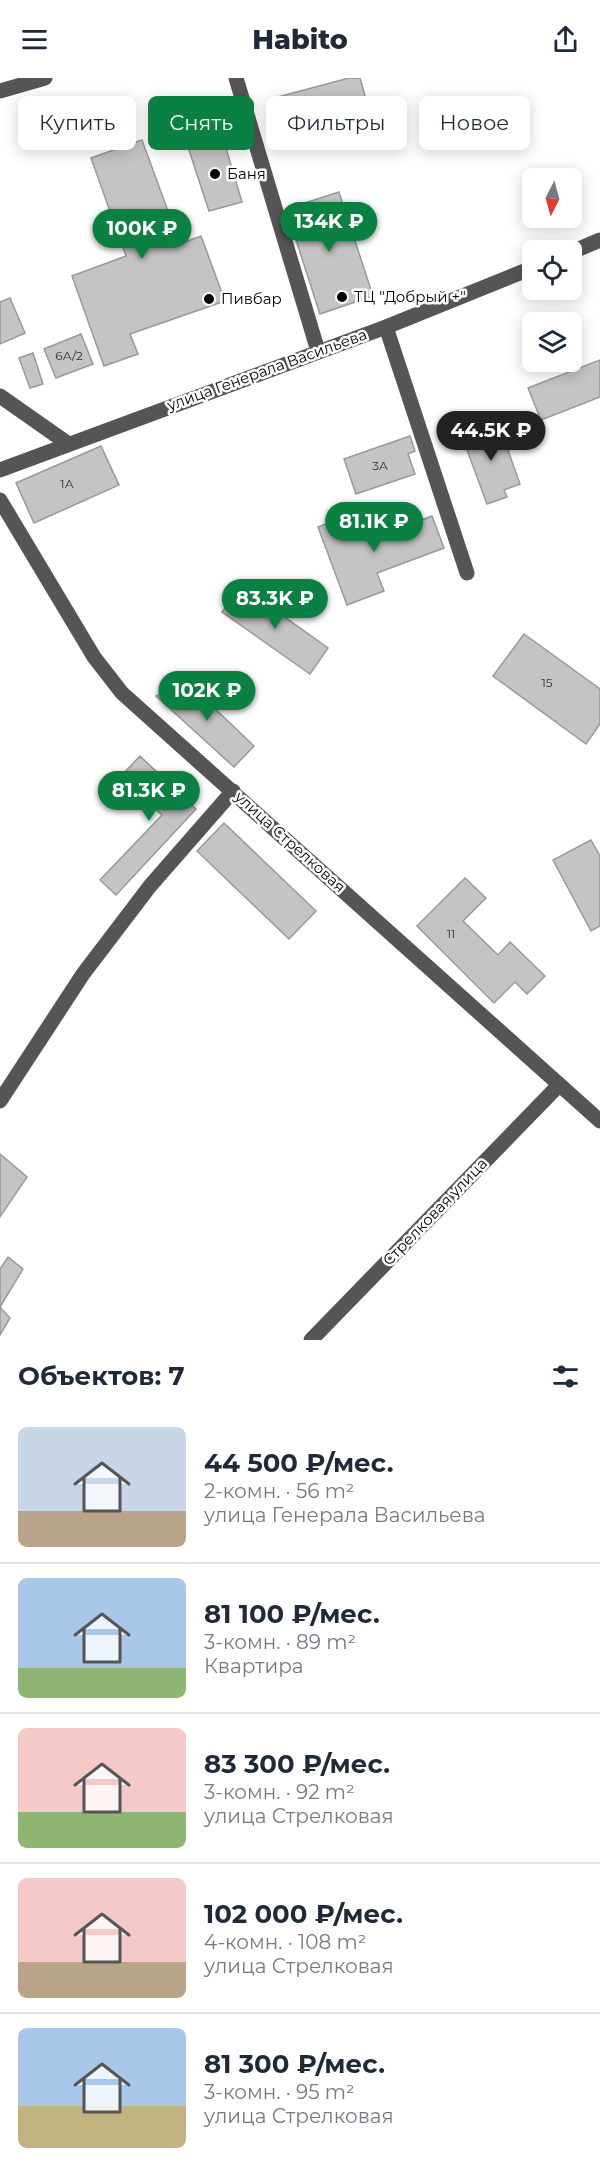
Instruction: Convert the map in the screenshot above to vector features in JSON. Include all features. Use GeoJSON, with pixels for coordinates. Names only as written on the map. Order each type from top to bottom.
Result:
{"type":"FeatureCollection","features":[{"type":"Feature","properties":{"kind":"street"},"geometry":{"type":"LineString","coordinates":[[0,90],[45,78]]}},
{"type":"Feature","properties":{"kind":"street"},"geometry":{"type":"LineString","coordinates":[[236,78],[318,351]]}},
{"type":"Feature","properties":{"kind":"street"},"geometry":{"type":"LineString","coordinates":[[582,248],[600,240]]}},
{"type":"Feature","properties":{"kind":"street","name":"улица Генерала Васильева"},"geometry":{"type":"LineString","coordinates":[[0,470],[67,443],[386,327],[522,272]]}},
{"type":"Feature","properties":{"kind":"street"},"geometry":{"type":"LineString","coordinates":[[386,327],[467,573]]}},
{"type":"Feature","properties":{"kind":"street"},"geometry":{"type":"LineString","coordinates":[[0,396],[67,443]]}},
{"type":"Feature","properties":{"kind":"street","name":"улица Стрелковая"},"geometry":{"type":"LineString","coordinates":[[0,500],[94,657],[122,693],[600,1121]]}},
{"type":"Feature","properties":{"kind":"street"},"geometry":{"type":"LineString","coordinates":[[0,1101],[103,948],[150,886],[233,791]]}},
{"type":"Feature","properties":{"kind":"street","name":"Стрелковая улица"},"geometry":{"type":"LineString","coordinates":[[311,1340],[560,1085]]}},
{"type":"Feature","properties":{"kind":"building"},"geometry":{"type":"Polygon","coordinates":[[[349,78],[360,78],[365,96],[281,96],[349,78]]]}},
{"type":"Feature","properties":{"kind":"building"},"geometry":{"type":"Polygon","coordinates":[[[142,140],[180,244],[201,236],[225,301],[130,334],[138,354],[104,366],[72,276],[126,256],[91,158],[114,150],[136,150],[136,142],[142,140]]]}},
{"type":"Feature","properties":{"kind":"building","name":"Баня"},"geometry":{"type":"Polygon","coordinates":[[[189,150],[227,150],[242,202],[209,211],[189,150]]]}},
{"type":"Feature","properties":{"kind":"building"},"geometry":{"type":"Polygon","coordinates":[[[339,192],[373,296],[320,314],[286,209],[339,192]]]}},
{"type":"Feature","properties":{"kind":"building"},"geometry":{"type":"Polygon","coordinates":[[[10,298],[25,333],[0,344],[0,302],[10,298]]]}},
{"type":"Feature","properties":{"kind":"building"},"geometry":{"type":"Polygon","coordinates":[[[81,334],[93,364],[56,378],[44,349],[81,334]]]}},
{"type":"Feature","properties":{"kind":"building"},"geometry":{"type":"Polygon","coordinates":[[[33,353],[43,384],[30,388],[19,358],[33,353]]]}},
{"type":"Feature","properties":{"kind":"building"},"geometry":{"type":"Polygon","coordinates":[[[600,360],[600,397],[541,420],[528,388],[569,372],[582,372],[582,367],[600,360]]]}},
{"type":"Feature","properties":{"kind":"building"},"geometry":{"type":"Polygon","coordinates":[[[478,425],[480,432],[499,425],[520,484],[504,490],[507,497],[487,504],[460,431],[478,425]]]}},
{"type":"Feature","properties":{"kind":"building"},"geometry":{"type":"Polygon","coordinates":[[[410,436],[415,451],[408,454],[415,474],[356,494],[344,459],[410,436]]]}},
{"type":"Feature","properties":{"kind":"building"},"geometry":{"type":"Polygon","coordinates":[[[101,446],[119,485],[34,523],[16,483],[101,446]]]}},
{"type":"Feature","properties":{"kind":"building"},"geometry":{"type":"Polygon","coordinates":[[[355,513],[366,541],[432,516],[444,548],[377,573],[384,591],[347,605],[318,527],[355,513]]]}},
{"type":"Feature","properties":{"kind":"building"},"geometry":{"type":"Polygon","coordinates":[[[241,586],[328,648],[310,674],[222,612],[241,586]]]}},
{"type":"Feature","properties":{"kind":"building"},"geometry":{"type":"Polygon","coordinates":[[[524,634],[600,689],[600,724],[586,744],[493,676],[524,634]]]}},
{"type":"Feature","properties":{"kind":"building"},"geometry":{"type":"Polygon","coordinates":[[[186,681],[254,746],[234,767],[156,696],[186,681]]]}},
{"type":"Feature","properties":{"kind":"building"},"geometry":{"type":"Polygon","coordinates":[[[140,756],[196,809],[116,895],[100,880],[162,815],[121,776],[140,756]]]}},
{"type":"Feature","properties":{"kind":"building"},"geometry":{"type":"Polygon","coordinates":[[[224,823],[316,911],[289,939],[197,851],[224,823]]]}},
{"type":"Feature","properties":{"kind":"building"},"geometry":{"type":"Polygon","coordinates":[[[591,840],[600,856],[600,926],[591,931],[553,860],[591,840]]]}},
{"type":"Feature","properties":{"kind":"building"},"geometry":{"type":"Polygon","coordinates":[[[465,878],[486,898],[463,921],[498,955],[510,942],[545,976],[527,994],[515,982],[494,1003],[417,926],[465,878]]]}},
{"type":"Feature","properties":{"kind":"building"},"geometry":{"type":"Polygon","coordinates":[[[0,1154],[27,1177],[0,1217],[0,1154]]]}},
{"type":"Feature","properties":{"kind":"building"},"geometry":{"type":"Polygon","coordinates":[[[8,1257],[23,1269],[0,1307],[0,1269],[8,1257]]]}},
{"type":"Feature","properties":{"kind":"building"},"geometry":{"type":"Polygon","coordinates":[[[0,1307],[10,1318],[0,1335],[0,1307]]]}},
{"type":"Feature","properties":{"kind":"place","name":"Баня"},"geometry":{"type":"Point","coordinates":[215,174]}},
{"type":"Feature","properties":{"kind":"place","name":"ТЦ \"Добрый +\""},"geometry":{"type":"Point","coordinates":[342,297]}},
{"type":"Feature","properties":{"kind":"place","name":"Пивбар"},"geometry":{"type":"Point","coordinates":[209,299]}}]}
